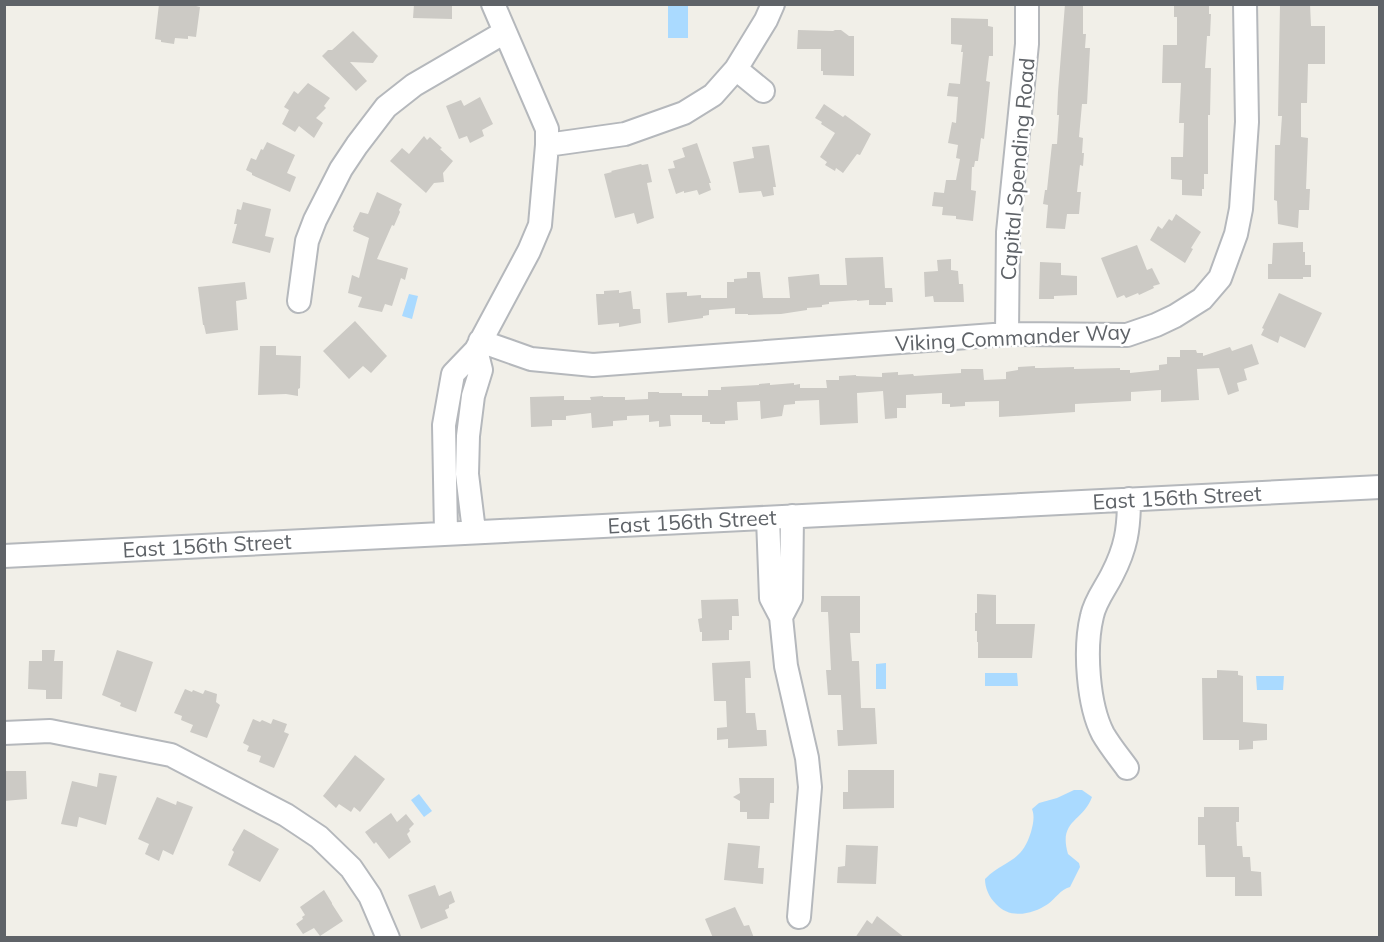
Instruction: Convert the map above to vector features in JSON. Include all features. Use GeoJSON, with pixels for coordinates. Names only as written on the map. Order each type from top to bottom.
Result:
{"type":"FeatureCollection","features":[{"type":"Feature","properties":{"kind":"street"},"geometry":{"type":"LineString","coordinates":[[446,533],[444,425],[453,374],[478,345],[529,251],[540,225],[547,129],[493,4]]}},
{"type":"Feature","properties":{"kind":"street"},"geometry":{"type":"LineString","coordinates":[[547,145],[625,134],[684,113],[712,95],[736,69],[766,20],[773,4]]}},
{"type":"Feature","properties":{"kind":"street","name":"Capital Spending Road"},"geometry":{"type":"LineString","coordinates":[[1008,334],[1008,232],[1026,56],[1027,4]]}},
{"type":"Feature","properties":{"kind":"street","name":"Viking Commander Way"},"geometry":{"type":"LineString","coordinates":[[478,345],[531,358],[593,365],[1008,334],[1127,335],[1156,326],[1202,299],[1220,278],[1236,234],[1241,209],[1247,122],[1245,4]]}},
{"type":"Feature","properties":{"kind":"street"},"geometry":{"type":"LineString","coordinates":[[299,301],[307,242],[315,220],[341,169],[379,116],[386,107],[414,85],[505,32]]}},
{"type":"Feature","properties":{"kind":"street"},"geometry":{"type":"LineString","coordinates":[[736,69],[763,91]]}},
{"type":"Feature","properties":{"kind":"street"},"geometry":{"type":"LineString","coordinates":[[474,531],[467,474],[468,436],[473,396],[481,370],[478,345]]}},
{"type":"Feature","properties":{"kind":"street","name":"East 156th Street"},"geometry":{"type":"LineString","coordinates":[[4,556],[1380,487]]}},
{"type":"Feature","properties":{"kind":"street"},"geometry":{"type":"LineString","coordinates":[[1127,768],[1102,733],[1092,706],[1089,643],[1092,616],[1121,555],[1126,538],[1129,523],[1129,499]]}},
{"type":"Feature","properties":{"kind":"street"},"geometry":{"type":"LineString","coordinates":[[781,617],[791,598],[792,516]]}},
{"type":"Feature","properties":{"kind":"street"},"geometry":{"type":"LineString","coordinates":[[768,518],[771,598],[781,617],[786,666],[807,758],[810,787],[799,917]]}},
{"type":"Feature","properties":{"kind":"street"},"geometry":{"type":"LineString","coordinates":[[4,733],[50,731],[171,755],[286,815],[319,837],[351,868],[370,896],[388,938]]}},
{"type":"Feature","properties":{"kind":"water"},"geometry":{"type":"Polygon","coordinates":[[[668,5],[688,5],[688,38],[668,38],[668,5]]]}},
{"type":"Feature","properties":{"kind":"water"},"geometry":{"type":"Polygon","coordinates":[[[409,294],[418,296],[412,319],[402,316],[409,294]]]}},
{"type":"Feature","properties":{"kind":"water"},"geometry":{"type":"Polygon","coordinates":[[[886,663],[886,689],[876,689],[876,664],[886,663]]]}},
{"type":"Feature","properties":{"kind":"water"},"geometry":{"type":"Polygon","coordinates":[[[985,673],[1017,673],[1018,686],[985,686],[985,673]]]}},
{"type":"Feature","properties":{"kind":"water"},"geometry":{"type":"Polygon","coordinates":[[[1256,676],[1284,676],[1283,690],[1257,690],[1256,676]]]}},
{"type":"Feature","properties":{"kind":"water"},"geometry":{"type":"Polygon","coordinates":[[[1074,790],[1082,790],[1092,797],[1066,834],[1068,854],[1079,863],[1080,867],[1070,887],[1035,911],[1021,914],[1001,909],[989,895],[985,879],[1022,850],[1031,832],[1034,818],[1032,809],[1039,803],[1074,790]]]}},
{"type":"Feature","properties":{"kind":"water"},"geometry":{"type":"Polygon","coordinates":[[[419,794],[432,811],[424,817],[411,800],[419,794]]]}},
{"type":"Feature","properties":{"kind":"building"},"geometry":{"type":"Polygon","coordinates":[[[159,4],[188,4],[200,7],[196,37],[175,38],[174,44],[155,39],[159,4]]]}},
{"type":"Feature","properties":{"kind":"building"},"geometry":{"type":"Polygon","coordinates":[[[414,4],[452,4],[452,19],[413,18],[414,4]]]}},
{"type":"Feature","properties":{"kind":"building"},"geometry":{"type":"Polygon","coordinates":[[[1065,4],[1083,4],[1085,48],[1090,48],[1087,104],[1082,104],[1079,137],[1083,138],[1082,153],[1084,153],[1083,166],[1080,165],[1077,192],[1081,192],[1079,214],[1067,214],[1065,229],[1046,228],[1048,205],[1043,204],[1045,190],[1047,190],[1052,144],[1057,144],[1058,92],[1065,4]]]}},
{"type":"Feature","properties":{"kind":"building"},"geometry":{"type":"Polygon","coordinates":[[[1174,4],[1209,4],[1209,14],[1211,14],[1205,68],[1211,68],[1208,174],[1204,174],[1202,196],[1182,195],[1182,180],[1171,179],[1171,157],[1183,157],[1184,123],[1179,123],[1181,83],[1162,83],[1163,45],[1177,45],[1177,17],[1174,17],[1174,4]]]}},
{"type":"Feature","properties":{"kind":"building"},"geometry":{"type":"Polygon","coordinates":[[[1280,4],[1310,4],[1311,26],[1325,26],[1325,64],[1308,64],[1307,103],[1301,103],[1301,137],[1308,138],[1306,189],[1310,189],[1309,210],[1299,210],[1298,228],[1278,224],[1277,201],[1274,200],[1275,145],[1280,145],[1282,116],[1278,116],[1280,4]]]}},
{"type":"Feature","properties":{"kind":"building"},"geometry":{"type":"Polygon","coordinates":[[[951,18],[988,19],[988,26],[993,27],[993,56],[989,56],[986,81],[990,82],[984,139],[981,138],[978,161],[975,161],[972,167],[971,190],[976,191],[973,221],[942,215],[943,207],[932,206],[934,192],[944,193],[946,180],[956,180],[960,159],[956,158],[958,145],[948,143],[952,122],[956,123],[958,97],[947,96],[949,83],[960,84],[963,52],[961,52],[962,45],[951,44],[951,18]]]}},
{"type":"Feature","properties":{"kind":"building"},"geometry":{"type":"Polygon","coordinates":[[[798,30],[841,30],[849,36],[854,36],[854,76],[823,75],[821,49],[797,49],[798,30]]]}},
{"type":"Feature","properties":{"kind":"building"},"geometry":{"type":"Polygon","coordinates":[[[353,31],[378,56],[373,63],[350,62],[367,81],[356,91],[322,56],[353,31]]]}},
{"type":"Feature","properties":{"kind":"building"},"geometry":{"type":"Polygon","coordinates":[[[308,83],[330,98],[324,106],[326,108],[316,118],[323,123],[314,138],[299,126],[295,132],[282,124],[289,110],[284,107],[294,91],[298,94],[308,83]]]}},
{"type":"Feature","properties":{"kind":"building"},"geometry":{"type":"Polygon","coordinates":[[[480,97],[493,124],[482,130],[484,136],[470,143],[467,136],[459,139],[446,106],[461,100],[464,106],[480,97]]]}},
{"type":"Feature","properties":{"kind":"building"},"geometry":{"type":"Polygon","coordinates":[[[824,104],[843,117],[845,115],[871,134],[860,155],[857,154],[843,173],[825,165],[827,162],[820,157],[835,133],[815,118],[824,104]]]}},
{"type":"Feature","properties":{"kind":"building"},"geometry":{"type":"Polygon","coordinates":[[[424,136],[427,140],[430,137],[453,161],[443,173],[444,182],[434,183],[426,193],[390,161],[402,148],[409,154],[424,136]]]}},
{"type":"Feature","properties":{"kind":"building"},"geometry":{"type":"Polygon","coordinates":[[[267,142],[295,155],[287,173],[296,177],[290,192],[246,170],[251,158],[256,160],[267,142]]]}},
{"type":"Feature","properties":{"kind":"building"},"geometry":{"type":"Polygon","coordinates":[[[697,143],[711,183],[709,183],[711,190],[699,195],[697,190],[676,194],[668,169],[675,168],[673,161],[685,157],[682,148],[697,143]]]}},
{"type":"Feature","properties":{"kind":"building"},"geometry":{"type":"Polygon","coordinates":[[[769,145],[776,187],[773,187],[774,195],[763,197],[761,191],[739,193],[733,162],[754,158],[752,147],[769,145]]]}},
{"type":"Feature","properties":{"kind":"building"},"geometry":{"type":"Polygon","coordinates":[[[648,164],[652,182],[647,183],[654,218],[637,224],[634,213],[615,218],[604,174],[648,164]]]}},
{"type":"Feature","properties":{"kind":"building"},"geometry":{"type":"Polygon","coordinates":[[[377,192],[402,204],[394,226],[392,225],[377,259],[408,268],[405,280],[401,278],[392,306],[385,304],[382,312],[358,307],[362,297],[348,293],[352,275],[359,278],[369,238],[353,231],[353,227],[360,212],[368,214],[377,192]]]}},
{"type":"Feature","properties":{"kind":"building"},"geometry":{"type":"Polygon","coordinates":[[[243,202],[271,209],[265,236],[274,238],[270,253],[232,243],[237,224],[234,224],[237,209],[241,210],[243,202]]]}},
{"type":"Feature","properties":{"kind":"building"},"geometry":{"type":"Polygon","coordinates":[[[1176,214],[1201,232],[1185,263],[1150,240],[1158,226],[1162,229],[1169,219],[1172,221],[1176,214]]]}},
{"type":"Feature","properties":{"kind":"building"},"geometry":{"type":"Polygon","coordinates":[[[1303,242],[1305,265],[1311,265],[1311,277],[1268,279],[1268,264],[1272,264],[1273,243],[1303,242]]]}},
{"type":"Feature","properties":{"kind":"building"},"geometry":{"type":"Polygon","coordinates":[[[1137,245],[1147,270],[1152,268],[1160,284],[1139,295],[1138,293],[1126,298],[1124,295],[1117,298],[1101,258],[1137,245]]]}},
{"type":"Feature","properties":{"kind":"building"},"geometry":{"type":"Polygon","coordinates":[[[883,257],[885,288],[892,288],[893,302],[886,302],[886,305],[869,305],[869,300],[829,302],[822,307],[807,308],[807,310],[748,315],[735,314],[735,308],[709,310],[709,315],[703,318],[668,323],[666,293],[687,292],[687,296],[727,298],[727,282],[747,278],[747,272],[760,272],[763,298],[790,298],[788,277],[819,274],[820,285],[847,285],[845,258],[883,257]]]}},
{"type":"Feature","properties":{"kind":"building"},"geometry":{"type":"Polygon","coordinates":[[[951,259],[951,270],[958,271],[959,284],[963,284],[964,302],[934,302],[933,296],[925,297],[924,272],[938,271],[937,260],[951,259]]]}},
{"type":"Feature","properties":{"kind":"building"},"geometry":{"type":"Polygon","coordinates":[[[1040,262],[1061,263],[1061,275],[1077,276],[1077,295],[1039,299],[1040,262]]]}},
{"type":"Feature","properties":{"kind":"building"},"geometry":{"type":"Polygon","coordinates":[[[245,282],[247,299],[236,301],[238,330],[206,334],[198,287],[245,282]]]}},
{"type":"Feature","properties":{"kind":"building"},"geometry":{"type":"Polygon","coordinates":[[[619,290],[619,293],[631,291],[633,309],[640,309],[641,323],[619,327],[619,323],[598,325],[596,294],[619,290]]]}},
{"type":"Feature","properties":{"kind":"building"},"geometry":{"type":"Polygon","coordinates":[[[1279,293],[1322,313],[1305,348],[1280,336],[1278,343],[1261,335],[1264,329],[1262,328],[1279,293]]]}},
{"type":"Feature","properties":{"kind":"building"},"geometry":{"type":"Polygon","coordinates":[[[355,321],[387,356],[371,373],[363,366],[349,379],[323,351],[355,321]]]}},
{"type":"Feature","properties":{"kind":"building"},"geometry":{"type":"Polygon","coordinates":[[[1252,344],[1259,364],[1244,369],[1247,380],[1237,383],[1239,391],[1228,395],[1219,368],[1197,369],[1199,400],[1161,402],[1161,390],[1131,392],[1131,401],[1075,404],[1075,412],[999,417],[999,401],[965,402],[965,406],[950,407],[950,404],[942,404],[942,393],[906,395],[906,408],[897,408],[897,418],[885,419],[883,391],[857,393],[858,423],[820,425],[819,400],[795,401],[795,404],[784,405],[782,416],[761,419],[760,401],[737,402],[738,420],[725,421],[725,424],[702,422],[702,415],[670,415],[671,426],[659,427],[659,421],[649,422],[649,415],[627,416],[627,420],[613,421],[613,426],[592,428],[591,413],[566,416],[566,420],[552,420],[552,426],[531,427],[530,397],[564,396],[564,400],[591,400],[590,397],[603,396],[625,397],[625,400],[648,399],[648,392],[708,396],[708,390],[721,390],[721,387],[794,383],[794,385],[800,384],[800,388],[827,388],[826,380],[839,380],[839,376],[882,377],[882,373],[898,372],[898,375],[913,374],[914,376],[961,373],[961,369],[983,369],[984,380],[1006,379],[1006,372],[1018,370],[1018,367],[1035,366],[1035,368],[1074,367],[1074,369],[1120,368],[1120,370],[1130,370],[1130,373],[1159,370],[1159,365],[1167,364],[1167,357],[1180,357],[1180,350],[1196,350],[1197,353],[1203,353],[1203,356],[1230,347],[1232,351],[1252,344]]]}},
{"type":"Feature","properties":{"kind":"building"},"geometry":{"type":"Polygon","coordinates":[[[260,346],[276,346],[276,355],[301,356],[298,396],[258,395],[260,346]]]}},
{"type":"Feature","properties":{"kind":"building"},"geometry":{"type":"Polygon","coordinates":[[[977,594],[996,595],[996,624],[1035,624],[1032,658],[978,658],[977,631],[975,631],[977,594]]]}},
{"type":"Feature","properties":{"kind":"building"},"geometry":{"type":"Polygon","coordinates":[[[821,596],[860,596],[860,633],[850,633],[852,661],[859,661],[861,708],[875,708],[877,744],[838,746],[837,730],[843,730],[841,695],[828,695],[826,670],[831,670],[828,612],[821,612],[821,596]]]}},
{"type":"Feature","properties":{"kind":"building"},"geometry":{"type":"Polygon","coordinates":[[[738,599],[739,616],[732,616],[729,640],[702,641],[698,619],[702,618],[701,600],[738,599]]]}},
{"type":"Feature","properties":{"kind":"building"},"geometry":{"type":"Polygon","coordinates":[[[42,650],[55,650],[54,661],[63,661],[62,699],[46,699],[46,690],[28,689],[29,661],[42,661],[42,650]]]}},
{"type":"Feature","properties":{"kind":"building"},"geometry":{"type":"Polygon","coordinates":[[[117,650],[153,662],[136,712],[102,695],[117,650]]]}},
{"type":"Feature","properties":{"kind":"building"},"geometry":{"type":"Polygon","coordinates":[[[750,661],[751,678],[745,678],[746,713],[755,713],[757,730],[766,730],[767,746],[728,748],[728,739],[717,740],[717,728],[727,727],[726,701],[714,701],[712,663],[750,661]]]}},
{"type":"Feature","properties":{"kind":"building"},"geometry":{"type":"Polygon","coordinates":[[[1217,670],[1238,671],[1238,675],[1243,676],[1243,722],[1267,724],[1267,740],[1253,741],[1253,749],[1239,750],[1239,740],[1203,740],[1202,678],[1217,678],[1217,670]]]}},
{"type":"Feature","properties":{"kind":"building"},"geometry":{"type":"Polygon","coordinates":[[[185,689],[203,694],[205,690],[217,694],[216,702],[220,705],[207,738],[190,732],[193,725],[181,720],[182,716],[174,713],[185,689]]]}},
{"type":"Feature","properties":{"kind":"building"},"geometry":{"type":"Polygon","coordinates":[[[253,719],[271,724],[273,719],[287,724],[284,732],[289,734],[274,768],[259,762],[261,756],[247,751],[249,746],[243,743],[253,719]]]}},
{"type":"Feature","properties":{"kind":"building"},"geometry":{"type":"Polygon","coordinates":[[[355,755],[385,779],[360,812],[354,807],[351,812],[339,804],[336,808],[323,796],[355,755]]]}},
{"type":"Feature","properties":{"kind":"building"},"geometry":{"type":"Polygon","coordinates":[[[848,770],[894,770],[894,808],[843,809],[843,792],[848,792],[848,770]]]}},
{"type":"Feature","properties":{"kind":"building"},"geometry":{"type":"Polygon","coordinates":[[[4,771],[26,771],[27,799],[4,801],[4,771]]]}},
{"type":"Feature","properties":{"kind":"building"},"geometry":{"type":"Polygon","coordinates":[[[99,773],[117,776],[106,825],[79,817],[77,827],[61,824],[72,781],[97,787],[99,773]]]}},
{"type":"Feature","properties":{"kind":"building"},"geometry":{"type":"Polygon","coordinates":[[[739,778],[774,778],[774,803],[770,803],[769,819],[747,819],[747,812],[740,812],[740,801],[733,797],[740,793],[739,778]]]}},
{"type":"Feature","properties":{"kind":"building"},"geometry":{"type":"Polygon","coordinates":[[[157,797],[176,805],[177,801],[193,807],[173,855],[163,850],[159,861],[145,854],[149,844],[138,839],[157,797]]]}},
{"type":"Feature","properties":{"kind":"building"},"geometry":{"type":"Polygon","coordinates":[[[1204,807],[1239,807],[1239,822],[1236,822],[1237,846],[1242,846],[1243,857],[1250,857],[1251,871],[1261,872],[1262,896],[1235,896],[1235,877],[1206,877],[1205,845],[1198,845],[1198,817],[1204,817],[1204,807]]]}},
{"type":"Feature","properties":{"kind":"building"},"geometry":{"type":"Polygon","coordinates":[[[391,813],[397,822],[406,814],[414,824],[407,834],[411,842],[389,859],[365,832],[391,813]]]}},
{"type":"Feature","properties":{"kind":"building"},"geometry":{"type":"Polygon","coordinates":[[[244,829],[279,849],[260,882],[228,865],[234,852],[232,850],[244,829]]]}},
{"type":"Feature","properties":{"kind":"building"},"geometry":{"type":"Polygon","coordinates":[[[728,843],[760,846],[758,868],[764,868],[763,884],[724,880],[728,843]]]}},
{"type":"Feature","properties":{"kind":"building"},"geometry":{"type":"Polygon","coordinates":[[[846,845],[878,846],[876,884],[837,883],[838,867],[845,866],[846,845]]]}},
{"type":"Feature","properties":{"kind":"building"},"geometry":{"type":"Polygon","coordinates":[[[435,885],[439,896],[451,891],[455,902],[445,910],[448,918],[421,929],[408,895],[435,885]]]}},
{"type":"Feature","properties":{"kind":"building"},"geometry":{"type":"Polygon","coordinates":[[[324,890],[343,921],[320,936],[314,928],[303,934],[296,924],[305,915],[300,907],[324,890]]]}},
{"type":"Feature","properties":{"kind":"building"},"geometry":{"type":"Polygon","coordinates":[[[735,907],[744,926],[749,925],[754,938],[713,938],[705,919],[735,907]]]}},
{"type":"Feature","properties":{"kind":"building"},"geometry":{"type":"Polygon","coordinates":[[[877,916],[905,938],[855,938],[867,920],[872,924],[877,916]]]}}]}
